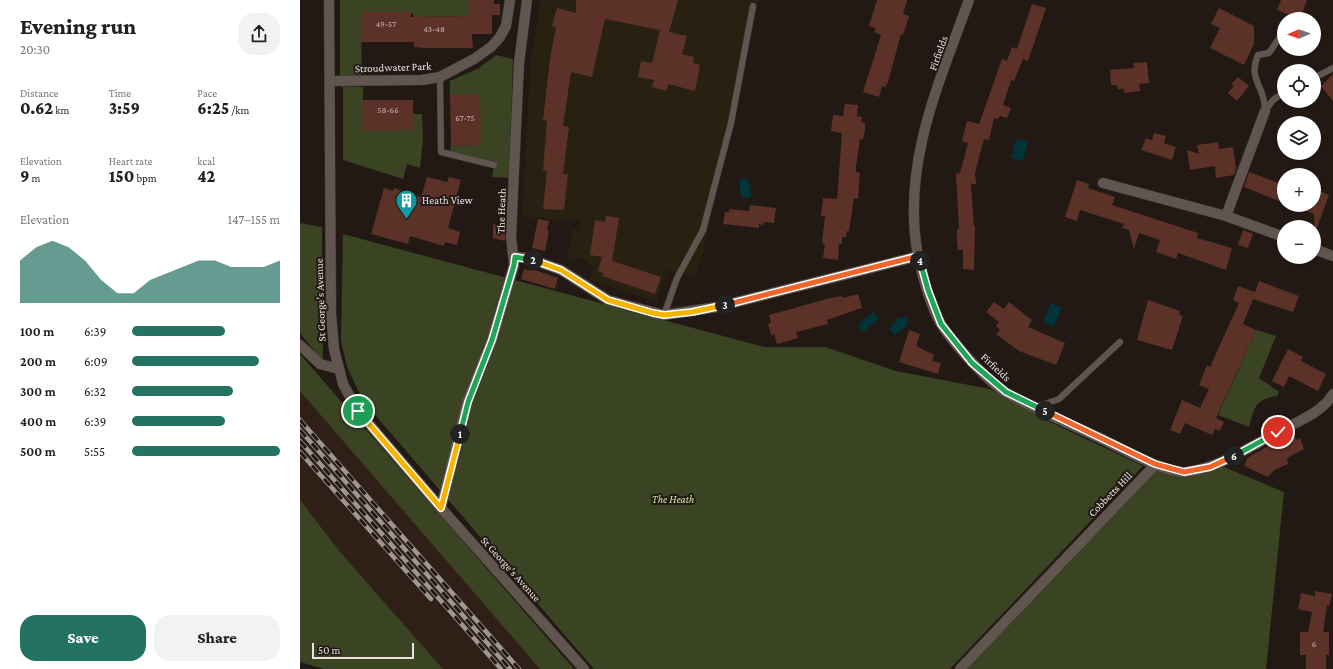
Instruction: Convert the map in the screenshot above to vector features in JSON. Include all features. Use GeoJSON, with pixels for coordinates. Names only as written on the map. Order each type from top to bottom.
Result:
{"type":"FeatureCollection","features":[{"type":"Feature","properties":{"kind":"street","name":"St George’s Avenue"},"geometry":{"type":"LineString","coordinates":[[329,0],[331,313],[334,349],[344,384],[358,411],[441,508],[584,669]]}},
{"type":"Feature","properties":{"kind":"street","name":"Stroudwater Park"},"geometry":{"type":"LineString","coordinates":[[330,81],[422,80],[440,77],[474,59],[491,47],[500,37],[506,26],[510,0]]}},
{"type":"Feature","properties":{"kind":"street","name":"The Heath"},"geometry":{"type":"LineString","coordinates":[[441,508],[468,402],[492,340],[514,265],[515,257],[511,236],[519,63],[527,0]]}},
{"type":"Feature","properties":{"kind":"street","name":"Firfields"},"geometry":{"type":"LineString","coordinates":[[969,0],[926,118],[920,149],[914,196],[918,256],[928,290],[941,324],[972,363],[1006,392],[1155,464]]}},
{"type":"Feature","properties":{"kind":"street"},"geometry":{"type":"LineString","coordinates":[[1226,216],[1265,111]]}},
{"type":"Feature","properties":{"kind":"street"},"geometry":{"type":"LineString","coordinates":[[1103,183],[1226,216],[1277,234]]}},
{"type":"Feature","properties":{"kind":"street"},"geometry":{"type":"LineString","coordinates":[[1321,251],[1333,256]]}},
{"type":"Feature","properties":{"kind":"street"},"geometry":{"type":"LineString","coordinates":[[515,257],[528,258],[561,270],[608,300],[664,315],[717,307],[918,256]]}},
{"type":"Feature","properties":{"kind":"street"},"geometry":{"type":"LineString","coordinates":[[300,345],[320,364],[339,368]]}},
{"type":"Feature","properties":{"kind":"street"},"geometry":{"type":"LineString","coordinates":[[1155,464],[1184,472],[1210,467],[1322,408],[1333,394]]}},
{"type":"Feature","properties":{"kind":"street","name":"Cobbetts Hill"},"geometry":{"type":"LineString","coordinates":[[960,669],[1155,464]]}},
{"type":"Feature","properties":{"kind":"lane"},"geometry":{"type":"LineString","coordinates":[[664,315],[677,278],[703,230],[731,123],[753,6]]}},
{"type":"Feature","properties":{"kind":"lane"},"geometry":{"type":"LineString","coordinates":[[1265,111],[1265,102],[1253,68],[1258,55],[1269,53],[1277,41]]}},
{"type":"Feature","properties":{"kind":"lane"},"geometry":{"type":"LineString","coordinates":[[1321,74],[1333,68]]}},
{"type":"Feature","properties":{"kind":"lane"},"geometry":{"type":"LineString","coordinates":[[440,77],[441,152],[494,165]]}},
{"type":"Feature","properties":{"kind":"lane"},"geometry":{"type":"LineString","coordinates":[[1265,111],[1277,98]]}},
{"type":"Feature","properties":{"kind":"lane"},"geometry":{"type":"LineString","coordinates":[[1036,407],[1059,399],[1120,342]]}},
{"type":"Feature","properties":{"kind":"shaded area"},"geometry":{"type":"Polygon","coordinates":[[[541,0],[759,0],[736,112],[697,277],[667,270],[657,302],[590,280],[593,269],[582,257],[566,261],[573,229],[579,230],[580,220],[569,219],[568,221],[522,216],[531,58],[541,0]]]}},
{"type":"Feature","properties":{"kind":"shaded area"},"geometry":{"type":"Polygon","coordinates":[[[300,354],[574,669],[443,669],[341,553],[300,500],[300,354]]]}},
{"type":"Feature","properties":{"kind":"green space"},"geometry":{"type":"Polygon","coordinates":[[[340,0],[470,0],[470,16],[414,17],[411,12],[361,12],[362,80],[340,81],[340,0]]]}},
{"type":"Feature","properties":{"kind":"green space"},"geometry":{"type":"Polygon","coordinates":[[[496,55],[513,59],[509,178],[492,177],[494,165],[450,154],[451,146],[481,145],[479,95],[450,95],[450,81],[479,68],[496,55]]]}},
{"type":"Feature","properties":{"kind":"green space"},"geometry":{"type":"Polygon","coordinates":[[[343,86],[363,87],[363,130],[413,130],[413,114],[422,114],[423,140],[420,168],[407,164],[403,179],[343,160],[343,86]]]}},
{"type":"Feature","properties":{"kind":"green space"},"geometry":{"type":"Polygon","coordinates":[[[300,223],[322,227],[323,362],[300,333],[300,223]]]}},
{"type":"Feature","properties":{"kind":"green space","name":"The Heath"},"geometry":{"type":"Polygon","coordinates":[[[343,234],[764,347],[825,347],[896,371],[990,389],[1052,423],[1143,466],[950,669],[594,669],[363,401],[347,367],[341,340],[343,234]]]}},
{"type":"Feature","properties":{"kind":"green space"},"geometry":{"type":"Polygon","coordinates":[[[1256,330],[1276,336],[1259,378],[1279,392],[1277,396],[1260,402],[1254,409],[1249,427],[1218,415],[1256,330]]]}},
{"type":"Feature","properties":{"kind":"green space"},"geometry":{"type":"Polygon","coordinates":[[[300,354],[574,669],[540,669],[300,391],[300,354]]]}},
{"type":"Feature","properties":{"kind":"green space"},"geometry":{"type":"Polygon","coordinates":[[[1157,467],[1184,476],[1224,467],[1284,492],[1266,669],[967,669],[1157,467]]]}},
{"type":"Feature","properties":{"kind":"green space"},"geometry":{"type":"Polygon","coordinates":[[[300,500],[341,553],[443,669],[324,669],[300,662],[300,500]]]}},
{"type":"Feature","properties":{"kind":"water"},"geometry":{"type":"Polygon","coordinates":[[[1016,139],[1028,142],[1023,161],[1011,158],[1016,139]]]}},
{"type":"Feature","properties":{"kind":"water"},"geometry":{"type":"Polygon","coordinates":[[[744,178],[748,179],[752,196],[748,198],[741,197],[739,181],[744,178]]]}},
{"type":"Feature","properties":{"kind":"water"},"geometry":{"type":"Polygon","coordinates":[[[1051,303],[1062,308],[1054,326],[1043,322],[1051,303]]]}},
{"type":"Feature","properties":{"kind":"water"},"geometry":{"type":"Polygon","coordinates":[[[873,312],[879,319],[863,332],[858,325],[873,312]]]}},
{"type":"Feature","properties":{"kind":"water"},"geometry":{"type":"Polygon","coordinates":[[[907,317],[908,325],[895,335],[889,329],[898,318],[907,317]]]}},
{"type":"Feature","properties":{"kind":"building"},"geometry":{"type":"Polygon","coordinates":[[[470,0],[494,0],[494,4],[500,4],[500,15],[492,15],[492,34],[472,34],[473,48],[414,47],[414,42],[361,42],[361,12],[411,12],[411,17],[470,16],[470,0]]]}},
{"type":"Feature","properties":{"kind":"building"},"geometry":{"type":"Polygon","coordinates":[[[576,0],[678,0],[669,32],[687,36],[682,54],[694,57],[693,63],[700,65],[695,91],[668,84],[667,91],[652,87],[654,80],[638,77],[641,61],[652,63],[660,30],[605,19],[592,77],[571,72],[563,126],[569,127],[563,174],[568,174],[564,210],[543,209],[547,171],[543,170],[547,121],[543,120],[550,59],[556,27],[552,26],[557,8],[576,13],[576,0]]]}},
{"type":"Feature","properties":{"kind":"building"},"geometry":{"type":"Polygon","coordinates":[[[877,0],[907,0],[903,14],[909,16],[903,35],[901,34],[888,82],[885,87],[882,86],[879,97],[863,92],[881,35],[874,32],[876,28],[869,26],[877,0]]]}},
{"type":"Feature","properties":{"kind":"building"},"geometry":{"type":"Polygon","coordinates":[[[1281,0],[1307,0],[1303,12],[1282,12],[1277,10],[1281,0]]]}},
{"type":"Feature","properties":{"kind":"building"},"geometry":{"type":"Polygon","coordinates":[[[1032,4],[1046,8],[1028,61],[1023,59],[1014,81],[1011,80],[1003,105],[1011,108],[1007,118],[1000,116],[998,119],[994,118],[989,140],[984,139],[975,173],[976,184],[971,184],[975,226],[974,270],[963,269],[963,250],[958,250],[957,243],[957,229],[959,229],[956,174],[960,173],[968,143],[962,141],[967,121],[979,124],[1002,59],[1007,61],[1012,47],[1017,49],[1032,4]]]}},
{"type":"Feature","properties":{"kind":"building"},"geometry":{"type":"Polygon","coordinates":[[[1219,8],[1254,26],[1254,44],[1244,65],[1210,48],[1220,28],[1211,24],[1219,8]]]}},
{"type":"Feature","properties":{"kind":"building"},"geometry":{"type":"Polygon","coordinates":[[[1147,62],[1149,83],[1139,84],[1140,91],[1124,93],[1124,89],[1118,89],[1117,85],[1111,85],[1110,70],[1134,68],[1133,63],[1147,62]]]}},
{"type":"Feature","properties":{"kind":"building"},"geometry":{"type":"Polygon","coordinates":[[[1333,74],[1333,101],[1321,86],[1333,74]]]}},
{"type":"Feature","properties":{"kind":"building"},"geometry":{"type":"Polygon","coordinates":[[[1238,77],[1249,86],[1237,101],[1228,93],[1234,86],[1231,84],[1238,77]]]}},
{"type":"Feature","properties":{"kind":"building"},"geometry":{"type":"Polygon","coordinates":[[[480,94],[481,145],[451,146],[450,95],[480,94]]]}},
{"type":"Feature","properties":{"kind":"building"},"geometry":{"type":"Polygon","coordinates":[[[363,100],[413,100],[413,130],[363,130],[363,100]]]}},
{"type":"Feature","properties":{"kind":"building"},"geometry":{"type":"Polygon","coordinates":[[[845,104],[858,105],[857,116],[862,117],[861,122],[865,123],[865,129],[863,140],[860,139],[856,167],[856,172],[860,173],[858,199],[854,198],[849,231],[847,231],[846,237],[842,237],[842,244],[839,244],[838,260],[823,258],[825,244],[822,243],[825,216],[821,216],[823,198],[837,199],[842,133],[831,131],[833,115],[843,116],[845,104]]]}},
{"type":"Feature","properties":{"kind":"building"},"geometry":{"type":"Polygon","coordinates":[[[1154,133],[1166,136],[1164,143],[1176,147],[1172,160],[1141,150],[1146,138],[1152,140],[1154,133]]]}},
{"type":"Feature","properties":{"kind":"building"},"geometry":{"type":"Polygon","coordinates":[[[1218,142],[1219,149],[1233,147],[1236,169],[1234,175],[1216,178],[1215,166],[1190,170],[1187,150],[1199,154],[1197,145],[1218,142]]]}},
{"type":"Feature","properties":{"kind":"building"},"geometry":{"type":"Polygon","coordinates":[[[1249,172],[1277,182],[1277,200],[1244,187],[1249,172]]]}},
{"type":"Feature","properties":{"kind":"building"},"geometry":{"type":"Polygon","coordinates":[[[427,177],[447,182],[449,177],[461,180],[448,228],[460,232],[457,245],[445,242],[444,246],[410,236],[408,244],[371,234],[384,188],[393,191],[394,188],[421,197],[427,177]]]}},
{"type":"Feature","properties":{"kind":"building"},"geometry":{"type":"Polygon","coordinates":[[[1077,180],[1089,184],[1088,188],[1115,197],[1112,205],[1198,233],[1197,238],[1232,248],[1226,270],[1178,253],[1176,259],[1156,252],[1160,240],[1139,233],[1134,249],[1129,230],[1122,228],[1124,224],[1080,210],[1077,221],[1065,217],[1077,180]]]}},
{"type":"Feature","properties":{"kind":"building"},"geometry":{"type":"Polygon","coordinates":[[[1321,192],[1329,195],[1320,220],[1314,220],[1314,214],[1309,212],[1321,212],[1321,192]]]}},
{"type":"Feature","properties":{"kind":"building"},"geometry":{"type":"Polygon","coordinates":[[[750,205],[776,208],[774,223],[764,222],[763,225],[759,224],[759,228],[723,224],[725,212],[729,212],[729,209],[749,211],[750,205]]]}},
{"type":"Feature","properties":{"kind":"building"},"geometry":{"type":"Polygon","coordinates":[[[606,216],[619,218],[612,261],[661,277],[655,294],[602,276],[603,273],[598,271],[602,257],[590,255],[595,220],[605,222],[606,216]]]}},
{"type":"Feature","properties":{"kind":"building"},"geometry":{"type":"Polygon","coordinates":[[[538,219],[549,221],[547,230],[549,231],[545,251],[532,248],[538,219]]]}},
{"type":"Feature","properties":{"kind":"building"},"geometry":{"type":"Polygon","coordinates":[[[493,224],[505,224],[505,241],[493,238],[493,224]]]}},
{"type":"Feature","properties":{"kind":"building"},"geometry":{"type":"Polygon","coordinates":[[[1243,230],[1253,234],[1248,248],[1238,245],[1243,230]]]}},
{"type":"Feature","properties":{"kind":"building"},"geometry":{"type":"Polygon","coordinates":[[[524,269],[532,271],[532,269],[558,278],[555,289],[521,279],[524,269]]]}},
{"type":"Feature","properties":{"kind":"building"},"geometry":{"type":"Polygon","coordinates":[[[1259,281],[1299,296],[1293,312],[1253,299],[1243,324],[1256,330],[1216,418],[1224,422],[1220,431],[1215,429],[1212,435],[1185,423],[1180,434],[1170,430],[1182,400],[1200,408],[1209,389],[1199,385],[1207,365],[1210,367],[1239,303],[1233,300],[1238,286],[1255,292],[1259,281]]]}},
{"type":"Feature","properties":{"kind":"building"},"geometry":{"type":"Polygon","coordinates":[[[858,294],[862,308],[827,320],[828,324],[796,332],[798,338],[777,344],[774,334],[771,335],[768,324],[771,323],[769,315],[830,298],[842,296],[842,298],[858,294]]]}},
{"type":"Feature","properties":{"kind":"building"},"geometry":{"type":"Polygon","coordinates":[[[1148,300],[1180,311],[1179,315],[1183,316],[1172,350],[1137,340],[1148,300]]]}},
{"type":"Feature","properties":{"kind":"building"},"geometry":{"type":"Polygon","coordinates":[[[994,302],[1004,309],[1009,302],[1032,320],[1028,327],[1065,343],[1056,365],[1019,351],[996,334],[1000,330],[996,326],[999,322],[986,312],[994,302]]]}},
{"type":"Feature","properties":{"kind":"building"},"geometry":{"type":"Polygon","coordinates":[[[909,330],[920,334],[916,346],[934,355],[932,361],[941,363],[938,374],[899,362],[909,330]]]}},
{"type":"Feature","properties":{"kind":"building"},"geometry":{"type":"Polygon","coordinates":[[[1288,349],[1303,357],[1301,361],[1326,374],[1318,391],[1289,376],[1284,387],[1272,381],[1288,349]]]}},
{"type":"Feature","properties":{"kind":"building"},"geometry":{"type":"Polygon","coordinates":[[[1295,437],[1297,440],[1300,438],[1304,449],[1287,458],[1288,464],[1274,470],[1268,477],[1244,466],[1247,458],[1281,439],[1283,443],[1295,437]]]}},
{"type":"Feature","properties":{"kind":"building"},"geometry":{"type":"Polygon","coordinates":[[[1315,591],[1332,594],[1329,606],[1327,605],[1323,632],[1329,632],[1329,655],[1326,655],[1326,669],[1306,669],[1306,655],[1300,655],[1300,632],[1308,632],[1312,612],[1298,609],[1301,593],[1315,596],[1315,591]]]}},
{"type":"Feature","properties":{"kind":"railway"},"geometry":{"type":"LineString","coordinates":[[300,420],[519,669]]}},
{"type":"Feature","properties":{"kind":"railway"},"geometry":{"type":"LineString","coordinates":[[300,430],[510,669]]}},
{"type":"Feature","properties":{"kind":"railway"},"geometry":{"type":"LineString","coordinates":[[300,441],[501,669]]}},
{"type":"Feature","properties":{"kind":"railway"},"geometry":{"type":"LineString","coordinates":[[300,452],[431,599]]}},
{"type":"Feature","properties":{"kind":"place","name":"Heath View"},"geometry":{"type":"Point","coordinates":[406,220]}},
{"type":"Feature","properties":{"kind":"route"},"geometry":{"type":"LineString","coordinates":[[358,411],[441,508],[468,402],[492,340],[515,257],[528,258],[561,270],[608,300],[664,315],[692,312],[717,307],[918,256],[928,290],[941,324],[972,363],[1006,392],[1155,464],[1184,472],[1210,467],[1278,432]]}}]}
